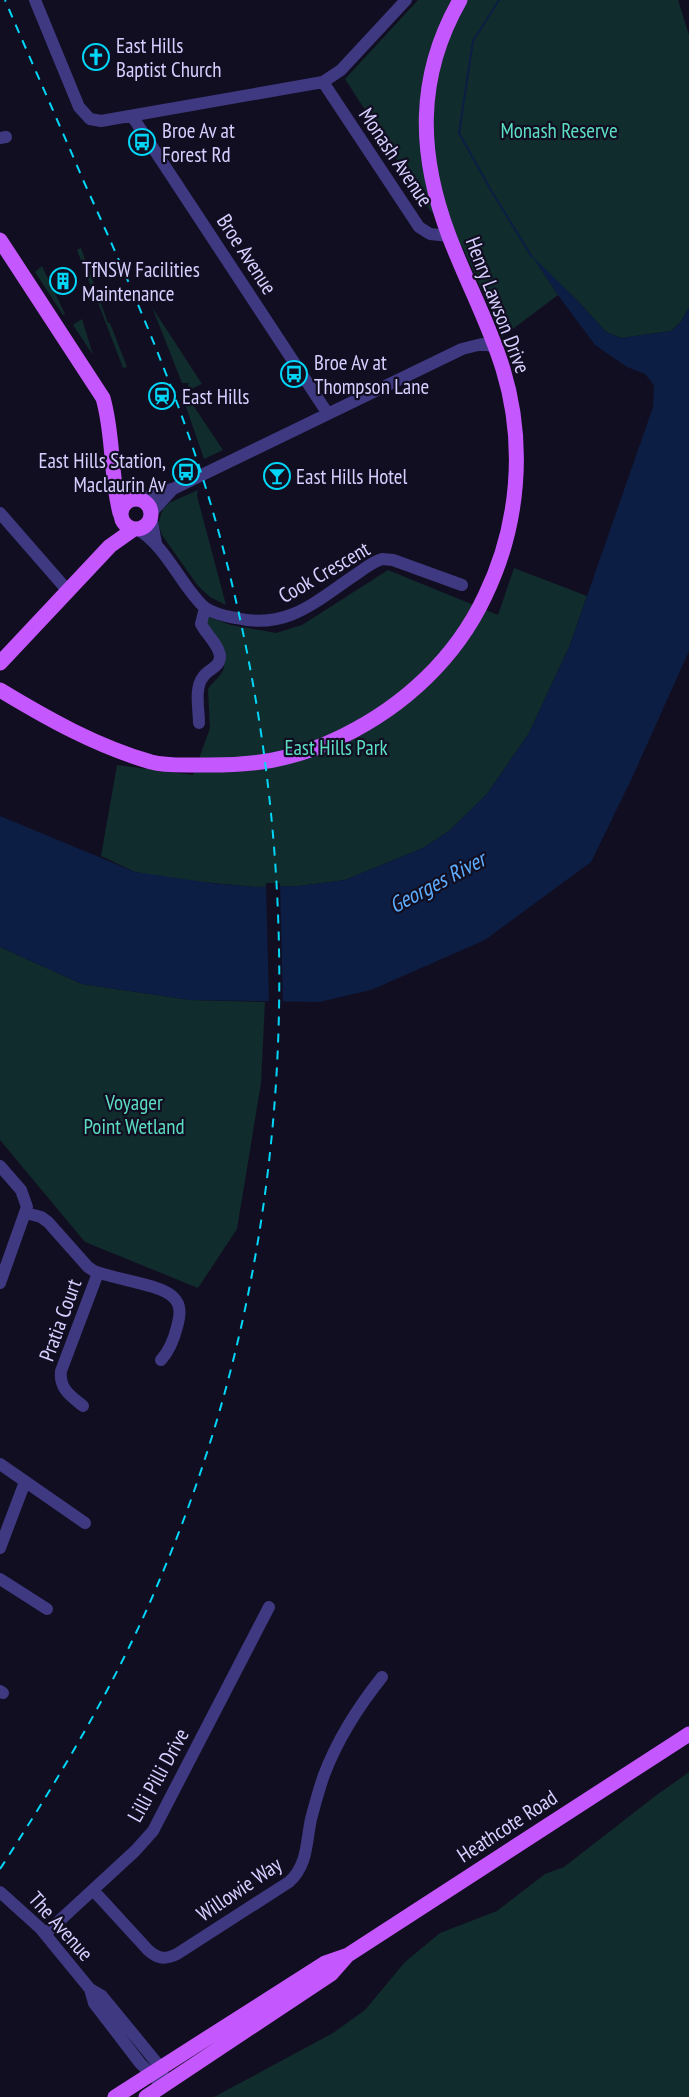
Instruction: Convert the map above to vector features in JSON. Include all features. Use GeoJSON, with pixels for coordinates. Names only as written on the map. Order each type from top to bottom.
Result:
{"type":"FeatureCollection","features":[{"type":"Feature","properties":{"kind":"main road","name":"Henry Lawson Drive"},"geometry":{"type":"LineString","coordinates":[[0,690],[75,733],[151,762],[215,766],[256,764],[303,752],[339,738],[378,717],[432,672],[460,639],[481,605],[498,565],[507,537],[514,501],[517,463],[515,428],[507,381],[488,326],[449,236],[431,175],[427,146],[428,89],[436,54],[460,0]]}},
{"type":"Feature","properties":{"kind":"main road"},"geometry":{"type":"LineString","coordinates":[[0,240],[103,398],[121,515],[126,526],[136,529]]}},
{"type":"Feature","properties":{"kind":"main road"},"geometry":{"type":"LineString","coordinates":[[0,663],[110,546],[136,529],[146,526],[151,515],[146,502],[136,499],[123,486],[114,460]]}},
{"type":"Feature","properties":{"kind":"main road"},"geometry":{"type":"LineString","coordinates":[[110,546],[124,503],[136,499]]}},
{"type":"Feature","properties":{"kind":"main road","name":"Heathcote Road"},"geometry":{"type":"LineString","coordinates":[[115,2097],[325,1963],[348,1955],[689,1734]]}},
{"type":"Feature","properties":{"kind":"main road","name":"Heathcote Road"},"geometry":{"type":"LineString","coordinates":[[146,2097],[331,1974],[348,1955]]}},
{"type":"Feature","properties":{"kind":"street"},"geometry":{"type":"LineString","coordinates":[[35,0],[83,112],[90,119],[100,121],[323,82],[341,70],[406,0]]}},
{"type":"Feature","properties":{"kind":"street","name":"Monash Avenue"},"geometry":{"type":"LineString","coordinates":[[323,82],[419,227],[430,234],[449,236]]}},
{"type":"Feature","properties":{"kind":"street","name":"Broe Avenue"},"geometry":{"type":"LineString","coordinates":[[132,116],[328,414]]}},
{"type":"Feature","properties":{"kind":"street"},"geometry":{"type":"LineString","coordinates":[[136,499],[175,488],[462,349],[481,335],[488,326]]}},
{"type":"Feature","properties":{"kind":"street"},"geometry":{"type":"LineString","coordinates":[[462,349],[482,344],[496,346]]}},
{"type":"Feature","properties":{"kind":"street"},"geometry":{"type":"LineString","coordinates":[[156,543],[151,515],[175,488]]}},
{"type":"Feature","properties":{"kind":"street"},"geometry":{"type":"LineString","coordinates":[[0,513],[68,591]]}},
{"type":"Feature","properties":{"kind":"street"},"geometry":{"type":"LineString","coordinates":[[136,529],[156,543],[180,579],[205,608],[201,624],[219,652],[220,659],[201,680],[199,723]]}},
{"type":"Feature","properties":{"kind":"street","name":"Cook Crescent"},"geometry":{"type":"LineString","coordinates":[[205,608],[226,616],[256,622],[286,618],[303,610],[382,559],[393,560],[462,585]]}},
{"type":"Feature","properties":{"kind":"street"},"geometry":{"type":"LineString","coordinates":[[0,1166],[24,1196],[27,1207],[0,1282]]}},
{"type":"Feature","properties":{"kind":"street"},"geometry":{"type":"LineString","coordinates":[[26,1213],[45,1219],[88,1267],[98,1273],[163,1291],[175,1299],[180,1310],[179,1321],[172,1344],[161,1360]]}},
{"type":"Feature","properties":{"kind":"street","name":"Pratia Court"},"geometry":{"type":"LineString","coordinates":[[83,1406],[63,1388],[61,1371],[98,1273]]}},
{"type":"Feature","properties":{"kind":"street"},"geometry":{"type":"LineString","coordinates":[[0,1464],[85,1523]]}},
{"type":"Feature","properties":{"kind":"street"},"geometry":{"type":"LineString","coordinates":[[0,1548],[25,1482]]}},
{"type":"Feature","properties":{"kind":"street"},"geometry":{"type":"LineString","coordinates":[[0,1579],[47,1609]]}},
{"type":"Feature","properties":{"kind":"street","name":"Lilli Pilli Drive"},"geometry":{"type":"LineString","coordinates":[[45,1934],[141,1845],[158,1823],[269,1607]]}},
{"type":"Feature","properties":{"kind":"street","name":"Willowie Way"},"geometry":{"type":"LineString","coordinates":[[93,1890],[148,1950],[156,1957],[164,1959],[177,1954],[289,1882],[300,1870],[305,1857],[315,1803],[332,1754],[353,1715],[382,1677]]}},
{"type":"Feature","properties":{"kind":"street","name":"The Avenue"},"geometry":{"type":"LineString","coordinates":[[0,1892],[23,1911],[45,1934],[90,1989],[102,1996],[165,2085]]}},
{"type":"Feature","properties":{"kind":"green space","name":"Monash Reserve"},"geometry":{"type":"Polygon","coordinates":[[[418,0],[678,0],[689,35],[689,307],[681,322],[671,331],[621,338],[606,332],[577,300],[534,259],[558,295],[502,337],[463,248],[429,209],[345,79],[418,0]]]}},
{"type":"Feature","properties":{"kind":"green space"},"geometry":{"type":"Polygon","coordinates":[[[81,248],[108,323],[110,323],[127,367],[123,368],[97,300],[91,301],[85,290],[91,287],[77,250],[81,248]]]}},
{"type":"Feature","properties":{"kind":"green space"},"geometry":{"type":"Polygon","coordinates":[[[42,266],[65,314],[63,315],[35,272],[42,266]]]}},
{"type":"Feature","properties":{"kind":"green space"},"geometry":{"type":"Polygon","coordinates":[[[152,307],[202,384],[189,390],[187,389],[189,383],[182,383],[152,307]]]}},
{"type":"Feature","properties":{"kind":"green space"},"geometry":{"type":"Polygon","coordinates":[[[82,319],[93,355],[73,325],[82,319]]]}},
{"type":"Feature","properties":{"kind":"green space"},"geometry":{"type":"Polygon","coordinates":[[[189,399],[223,450],[204,459],[184,401],[189,399]]]}},
{"type":"Feature","properties":{"kind":"green space"},"geometry":{"type":"Polygon","coordinates":[[[198,490],[197,496],[226,605],[210,597],[198,586],[162,535],[158,523],[163,509],[169,503],[198,490]]]}},
{"type":"Feature","properties":{"kind":"green space","name":"East Hills Park"},"geometry":{"type":"Polygon","coordinates":[[[514,568],[587,596],[570,645],[529,733],[487,794],[449,831],[423,848],[345,880],[299,886],[255,887],[172,879],[135,872],[101,856],[117,765],[193,775],[210,728],[208,689],[224,668],[221,648],[206,625],[209,617],[231,625],[276,633],[302,625],[388,570],[498,615],[514,568]]]}},
{"type":"Feature","properties":{"kind":"green space","name":"Voyager Point Wetland"},"geometry":{"type":"Polygon","coordinates":[[[0,947],[82,984],[190,1000],[265,1002],[261,1083],[237,1229],[198,1288],[85,1242],[0,1140],[0,947]]]}},
{"type":"Feature","properties":{"kind":"green space"},"geometry":{"type":"Polygon","coordinates":[[[689,1772],[689,2097],[214,2097],[333,2033],[365,2010],[405,1962],[440,1933],[497,1911],[545,1874],[564,1867],[689,1772]]]}},
{"type":"Feature","properties":{"kind":"water","name":"Georges River"},"geometry":{"type":"Polygon","coordinates":[[[532,256],[606,332],[621,338],[671,331],[681,322],[689,307],[689,651],[591,862],[485,940],[371,990],[319,1002],[190,1000],[82,984],[0,947],[0,816],[135,872],[255,887],[299,886],[345,880],[423,848],[449,831],[487,794],[529,733],[570,645],[653,407],[654,385],[645,374],[627,367],[595,345],[532,256]]]}},
{"type":"Feature","properties":{"kind":"pier"},"geometry":{"type":"Polygon","coordinates":[[[266,883],[280,883],[283,1005],[269,1005],[266,883]]]}},
{"type":"Feature","properties":{"kind":"waterway"},"geometry":{"type":"LineString","coordinates":[[499,0],[473,41],[459,133],[532,257]]}},
{"type":"Feature","properties":{"kind":"railway"},"geometry":{"type":"LineString","coordinates":[[0,1869],[88,1726],[127,1651],[162,1574],[209,1446],[244,1314],[267,1180],[278,1044],[278,908],[266,772],[244,637],[211,505],[184,422],[153,341],[5,0]]}},
{"type":"Feature","properties":{"kind":"place","name":"East Hills Baptist Church"},"geometry":{"type":"Point","coordinates":[96,57]}},
{"type":"Feature","properties":{"kind":"place","name":"Broe Av at Forest Rd"},"geometry":{"type":"Point","coordinates":[142,142]}},
{"type":"Feature","properties":{"kind":"place","name":"TfNSW Facilities Maintenance"},"geometry":{"type":"Point","coordinates":[63,281]}},
{"type":"Feature","properties":{"kind":"place","name":"Broe Av at Thompson Lane"},"geometry":{"type":"Point","coordinates":[294,374]}},
{"type":"Feature","properties":{"kind":"place","name":"East Hills"},"geometry":{"type":"Point","coordinates":[162,396]}},
{"type":"Feature","properties":{"kind":"place","name":"East Hills Station, Maclaurin Av"},"geometry":{"type":"Point","coordinates":[186,472]}},
{"type":"Feature","properties":{"kind":"place","name":"East Hills Hotel"},"geometry":{"type":"Point","coordinates":[277,476]}}]}
